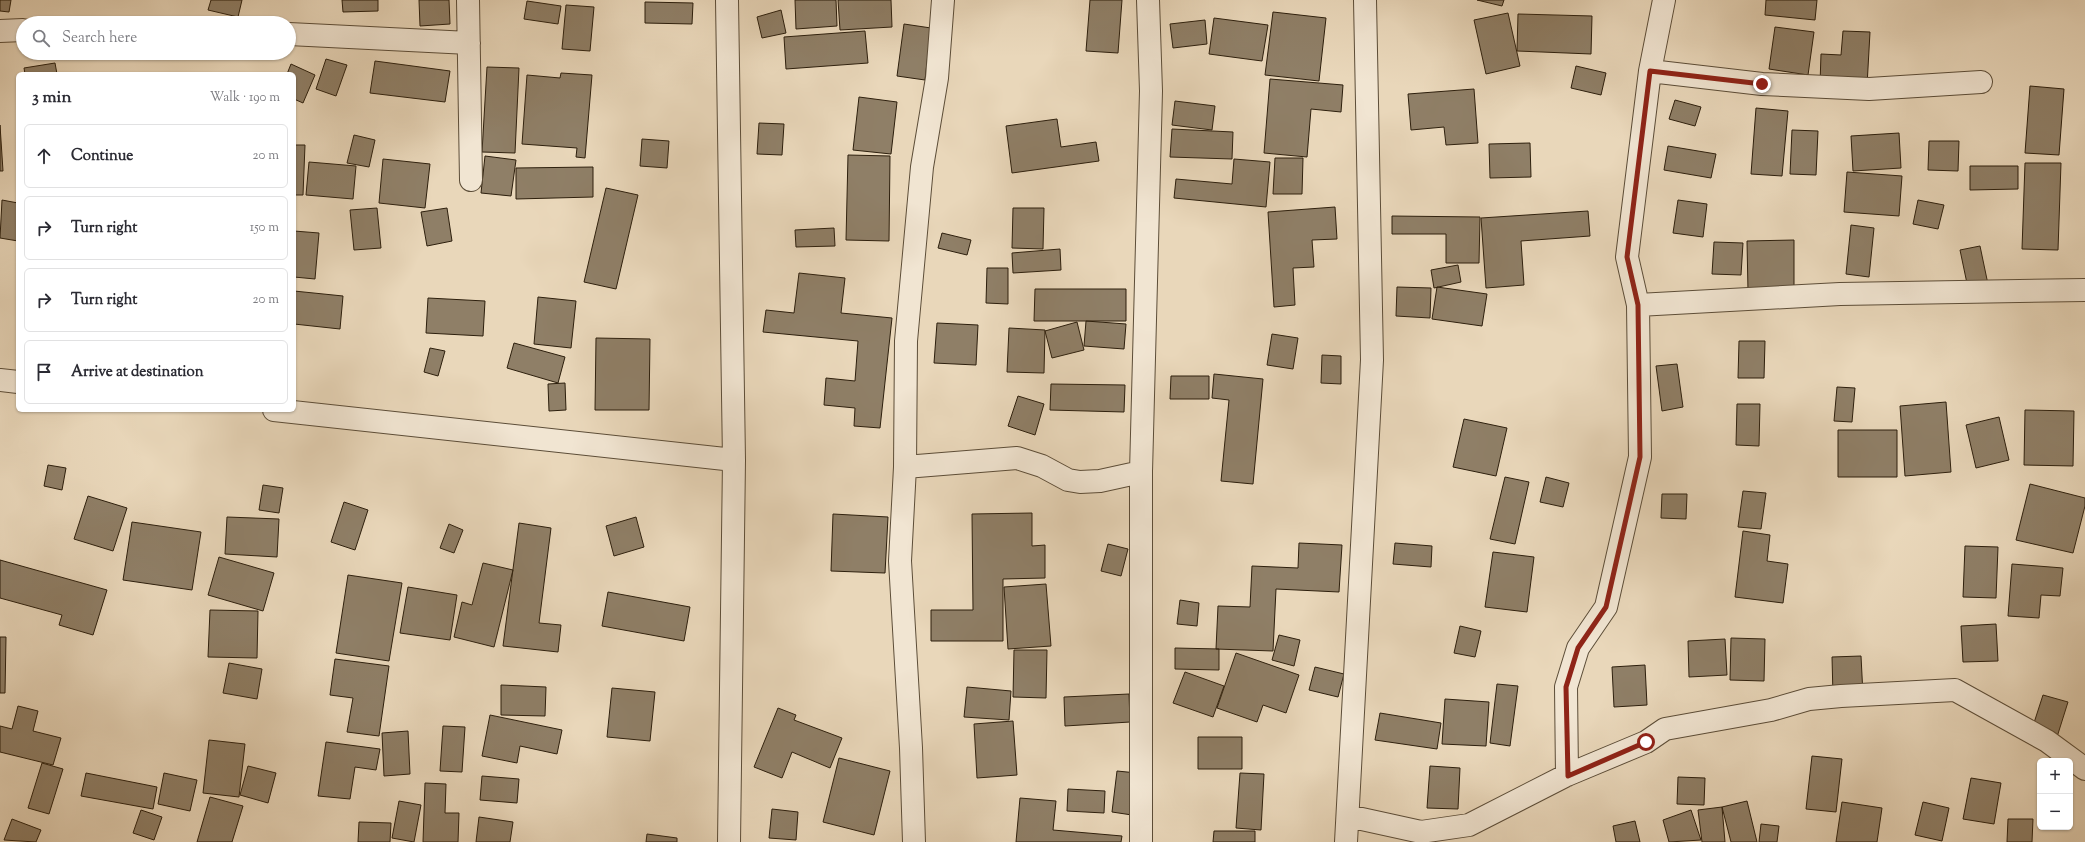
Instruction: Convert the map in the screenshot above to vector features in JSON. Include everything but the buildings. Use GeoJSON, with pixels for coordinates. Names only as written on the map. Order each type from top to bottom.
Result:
{"type":"FeatureCollection","features":[{"type":"Feature","properties":{"kind":"street"},"geometry":{"type":"LineString","coordinates":[[468,0],[471,180]]}},
{"type":"Feature","properties":{"kind":"street"},"geometry":{"type":"LineString","coordinates":[[727,0],[734,460],[729,842]]}},
{"type":"Feature","properties":{"kind":"street"},"geometry":{"type":"LineString","coordinates":[[914,842],[911,748],[900,561],[905,467],[906,341],[922,167],[937,78],[943,0]]}},
{"type":"Feature","properties":{"kind":"street"},"geometry":{"type":"LineString","coordinates":[[1141,842],[1141,472],[1151,91],[1148,0]]}},
{"type":"Feature","properties":{"kind":"street"},"geometry":{"type":"LineString","coordinates":[[1346,842],[1372,360],[1365,0]]}},
{"type":"Feature","properties":{"kind":"street"},"geometry":{"type":"LineString","coordinates":[[1568,776],[1566,687],[1578,648],[1606,607],[1640,457],[1638,305],[1627,257],[1650,71],[1664,0]]}},
{"type":"Feature","properties":{"kind":"street"},"geometry":{"type":"LineString","coordinates":[[0,31],[16,30]]}},
{"type":"Feature","properties":{"kind":"street"},"geometry":{"type":"LineString","coordinates":[[296,34],[469,43]]}},
{"type":"Feature","properties":{"kind":"street"},"geometry":{"type":"LineString","coordinates":[[1650,71],[1762,84],[1869,89],[1981,82]]}},
{"type":"Feature","properties":{"kind":"street"},"geometry":{"type":"LineString","coordinates":[[1638,305],[1840,294],[2085,290]]}},
{"type":"Feature","properties":{"kind":"street"},"geometry":{"type":"LineString","coordinates":[[0,380],[16,382]]}},
{"type":"Feature","properties":{"kind":"street"},"geometry":{"type":"LineString","coordinates":[[292,412],[734,460]]}},
{"type":"Feature","properties":{"kind":"street"},"geometry":{"type":"LineString","coordinates":[[905,467],[1017,458],[1042,466],[1068,480],[1080,482],[1100,480],[1141,472]]}},
{"type":"Feature","properties":{"kind":"street"},"geometry":{"type":"LineString","coordinates":[[1348,816],[1422,832],[1470,825],[1568,776],[1646,742],[1665,728],[1772,710],[1809,699],[1955,690],[2047,741],[2084,766]]}},
{"type":"Feature","properties":{"kind":"route"},"geometry":{"type":"LineString","coordinates":[[1646,742],[1568,776],[1566,687],[1578,648],[1606,607],[1640,457],[1638,305],[1627,257],[1650,71],[1762,84]]}}]}
